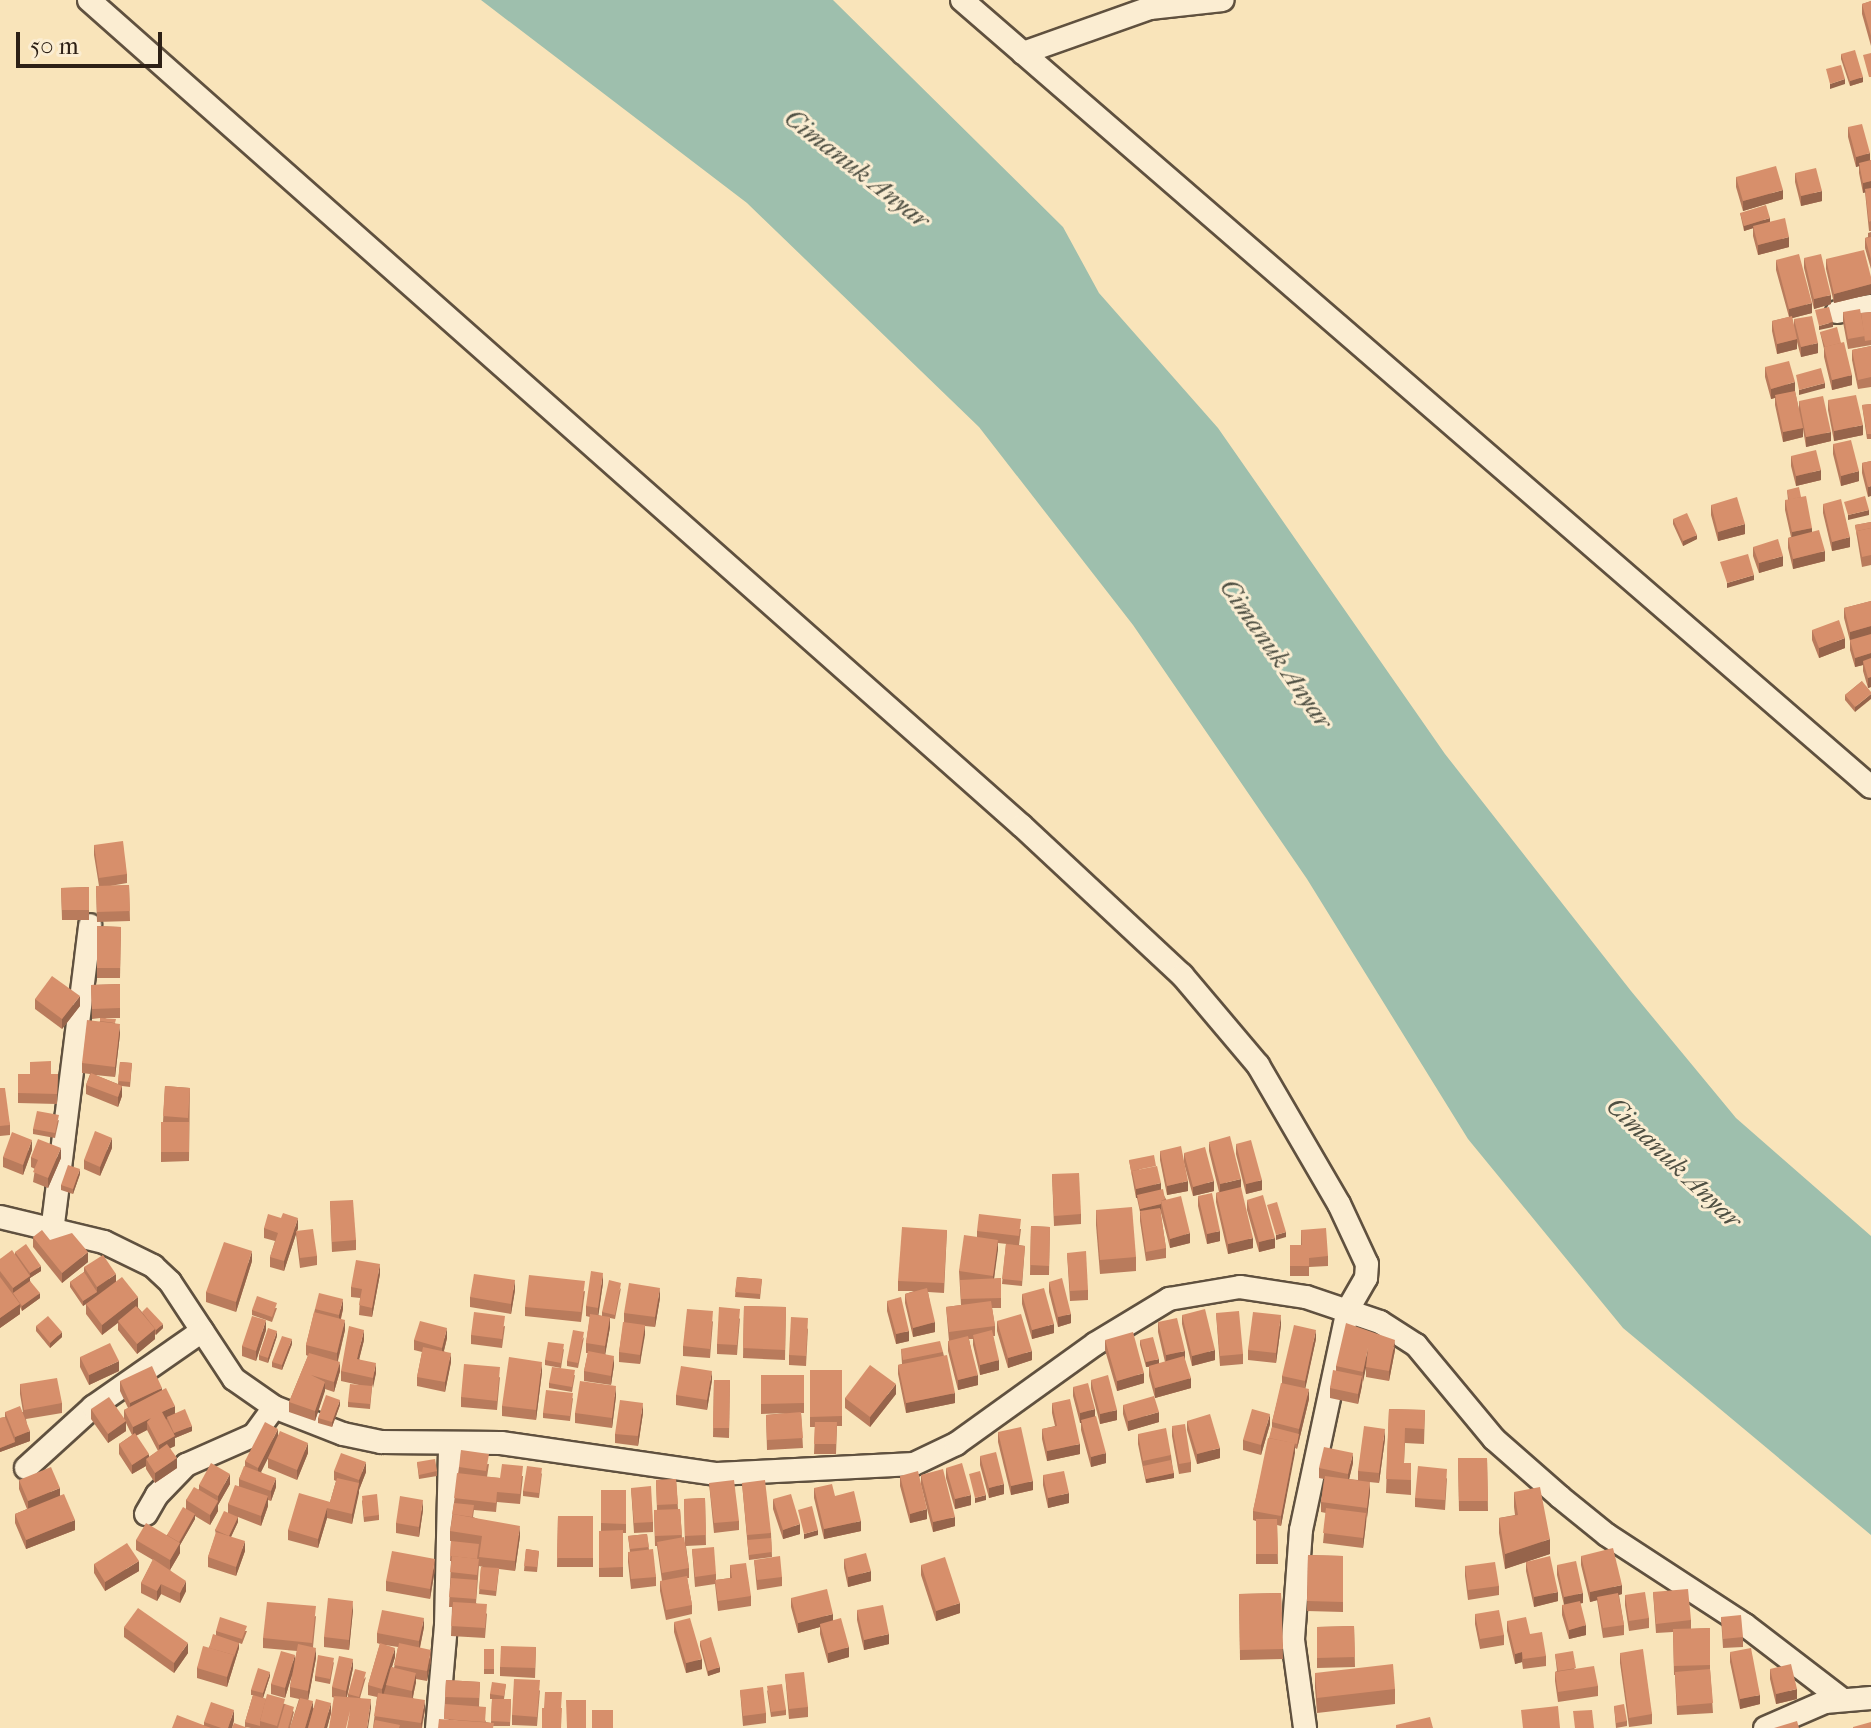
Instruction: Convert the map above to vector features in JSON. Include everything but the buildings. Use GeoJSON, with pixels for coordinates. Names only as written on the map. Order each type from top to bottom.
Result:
{"type":"FeatureCollection","features":[{"type":"Feature","properties":{"kind":"street"},"geometry":{"type":"LineString","coordinates":[[89,0],[494,363],[786,614],[1096,894],[1214,1009],[1258,1065],[1364,1252],[1366,1278],[1348,1309],[1301,1530],[1293,1640],[1305,1728]]}},
{"type":"Feature","properties":{"kind":"street"},"geometry":{"type":"LineString","coordinates":[[962,0],[1871,787]]}},
{"type":"Feature","properties":{"kind":"street"},"geometry":{"type":"LineString","coordinates":[[1023,53],[1150,8],[1223,0]]}},
{"type":"Feature","properties":{"kind":"street"},"geometry":{"type":"LineString","coordinates":[[1837,312],[1871,306]]}},
{"type":"Feature","properties":{"kind":"street"},"geometry":{"type":"LineString","coordinates":[[52,1232],[90,925]]}},
{"type":"Feature","properties":{"kind":"street"},"geometry":{"type":"LineString","coordinates":[[0,1217],[52,1232],[104,1242],[153,1266],[234,1379],[274,1407],[368,1439],[450,1444],[501,1443],[717,1474],[892,1469],[956,1444],[1095,1344],[1169,1299],[1214,1287],[1240,1287],[1348,1309],[1380,1322],[1416,1345],[1494,1439],[1607,1535],[1745,1625],[1840,1698]]}},
{"type":"Feature","properties":{"kind":"street"},"geometry":{"type":"LineString","coordinates":[[26,1468],[93,1407],[202,1331]]}},
{"type":"Feature","properties":{"kind":"street"},"geometry":{"type":"LineString","coordinates":[[146,1514],[157,1495],[186,1465],[254,1435],[274,1407]]}},
{"type":"Feature","properties":{"kind":"street"},"geometry":{"type":"LineString","coordinates":[[437,1728],[446,1626],[450,1444]]}},
{"type":"Feature","properties":{"kind":"street"},"geometry":{"type":"LineString","coordinates":[[1765,1728],[1840,1698],[1871,1698]]}},
{"type":"Feature","properties":{"kind":"water","name":"Cimanuk Anyar"},"geometry":{"type":"Polygon","coordinates":[[[481,0],[833,0],[1063,227],[1099,293],[1218,428],[1445,754],[1631,991],[1736,1118],[1871,1236],[1871,1535],[1623,1328],[1468,1139],[1307,879],[1133,625],[979,427],[747,203],[481,0]]]}}]}
